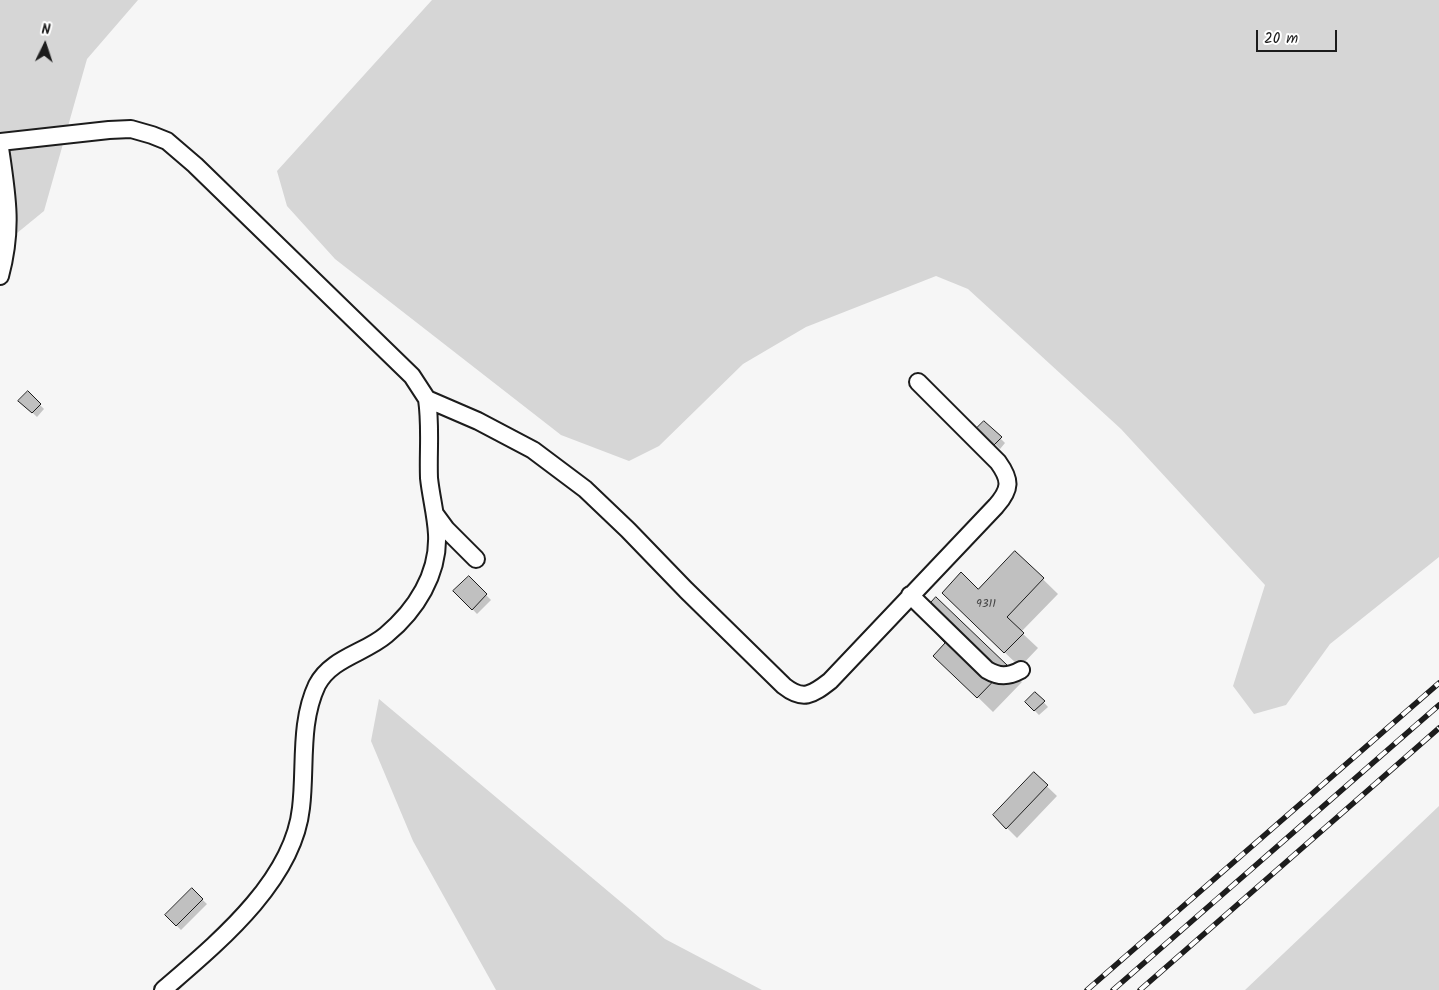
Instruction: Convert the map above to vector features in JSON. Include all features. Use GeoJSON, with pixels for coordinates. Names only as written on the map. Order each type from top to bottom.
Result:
{"type":"FeatureCollection","features":[{"type":"Feature","properties":{"kind":"lane"},"geometry":{"type":"LineString","coordinates":[[0,142],[131,129],[167,142],[195,165],[412,376],[427,399],[430,431],[429,475],[437,535],[434,564],[429,579],[418,599],[405,616],[385,636],[334,666],[325,673],[318,683],[312,697],[308,715],[302,762],[303,788],[299,823],[294,839],[282,864],[267,887],[238,921],[163,990]]}},
{"type":"Feature","properties":{"kind":"lane"},"geometry":{"type":"LineString","coordinates":[[0,148],[9,214],[6,252],[0,276]]}},
{"type":"Feature","properties":{"kind":"lane"},"geometry":{"type":"LineString","coordinates":[[427,399],[503,433],[533,450],[562,471],[585,489],[628,530],[784,686],[794,694],[808,694],[820,689],[830,681],[1003,498],[1008,484],[1004,470],[998,462],[918,382]]}},
{"type":"Feature","properties":{"kind":"lane"},"geometry":{"type":"LineString","coordinates":[[435,514],[446,529],[476,559]]}},
{"type":"Feature","properties":{"kind":"lane"},"geometry":{"type":"LineString","coordinates":[[910,596],[987,670],[1000,676],[1008,676],[1021,670]]}},
{"type":"Feature","properties":{"kind":"shaded area"},"geometry":{"type":"Polygon","coordinates":[[[0,0],[138,0],[87,59],[44,211],[0,247],[0,0]]]}},
{"type":"Feature","properties":{"kind":"shaded area"},"geometry":{"type":"Polygon","coordinates":[[[432,0],[1439,0],[1439,557],[1330,644],[1286,705],[1254,714],[1233,686],[1265,585],[1121,429],[968,289],[936,276],[806,327],[743,364],[659,446],[629,461],[561,435],[335,259],[287,206],[277,171],[432,0]]]}},
{"type":"Feature","properties":{"kind":"shaded area"},"geometry":{"type":"Polygon","coordinates":[[[379,699],[665,939],[762,990],[496,990],[413,841],[371,741],[379,699]]]}},
{"type":"Feature","properties":{"kind":"shaded area"},"geometry":{"type":"Polygon","coordinates":[[[1439,806],[1439,990],[1245,990],[1439,806]]]}},
{"type":"Feature","properties":{"kind":"building"},"geometry":{"type":"Polygon","coordinates":[[[28,391],[41,404],[32,413],[18,401],[28,391]]]}},
{"type":"Feature","properties":{"kind":"building"},"geometry":{"type":"Polygon","coordinates":[[[984,421],[1002,437],[994,445],[977,428],[984,421]]]}},
{"type":"Feature","properties":{"kind":"building"},"geometry":{"type":"Polygon","coordinates":[[[1015,551],[1044,578],[1007,617],[1024,633],[1004,653],[942,593],[961,572],[978,589],[1015,551]]]}},
{"type":"Feature","properties":{"kind":"building"},"geometry":{"type":"Polygon","coordinates":[[[469,576],[487,594],[472,610],[453,591],[469,576]]]}},
{"type":"Feature","properties":{"kind":"building"},"geometry":{"type":"Polygon","coordinates":[[[936,597],[1008,666],[977,698],[933,656],[945,643],[920,615],[936,597]]]}},
{"type":"Feature","properties":{"kind":"building"},"geometry":{"type":"Polygon","coordinates":[[[1035,692],[1045,701],[1034,711],[1025,702],[1035,692]]]}},
{"type":"Feature","properties":{"kind":"building"},"geometry":{"type":"Polygon","coordinates":[[[1034,772],[1048,785],[1006,829],[993,815],[1034,772]]]}},
{"type":"Feature","properties":{"kind":"building"},"geometry":{"type":"Polygon","coordinates":[[[192,888],[203,899],[176,926],[165,915],[192,888]]]}},
{"type":"Feature","properties":{"kind":"railway"},"geometry":{"type":"LineString","coordinates":[[1087,990],[1439,683]]}},
{"type":"Feature","properties":{"kind":"railway"},"geometry":{"type":"LineString","coordinates":[[1113,990],[1439,705]]}},
{"type":"Feature","properties":{"kind":"railway"},"geometry":{"type":"LineString","coordinates":[[1140,990],[1439,728]]}}]}
